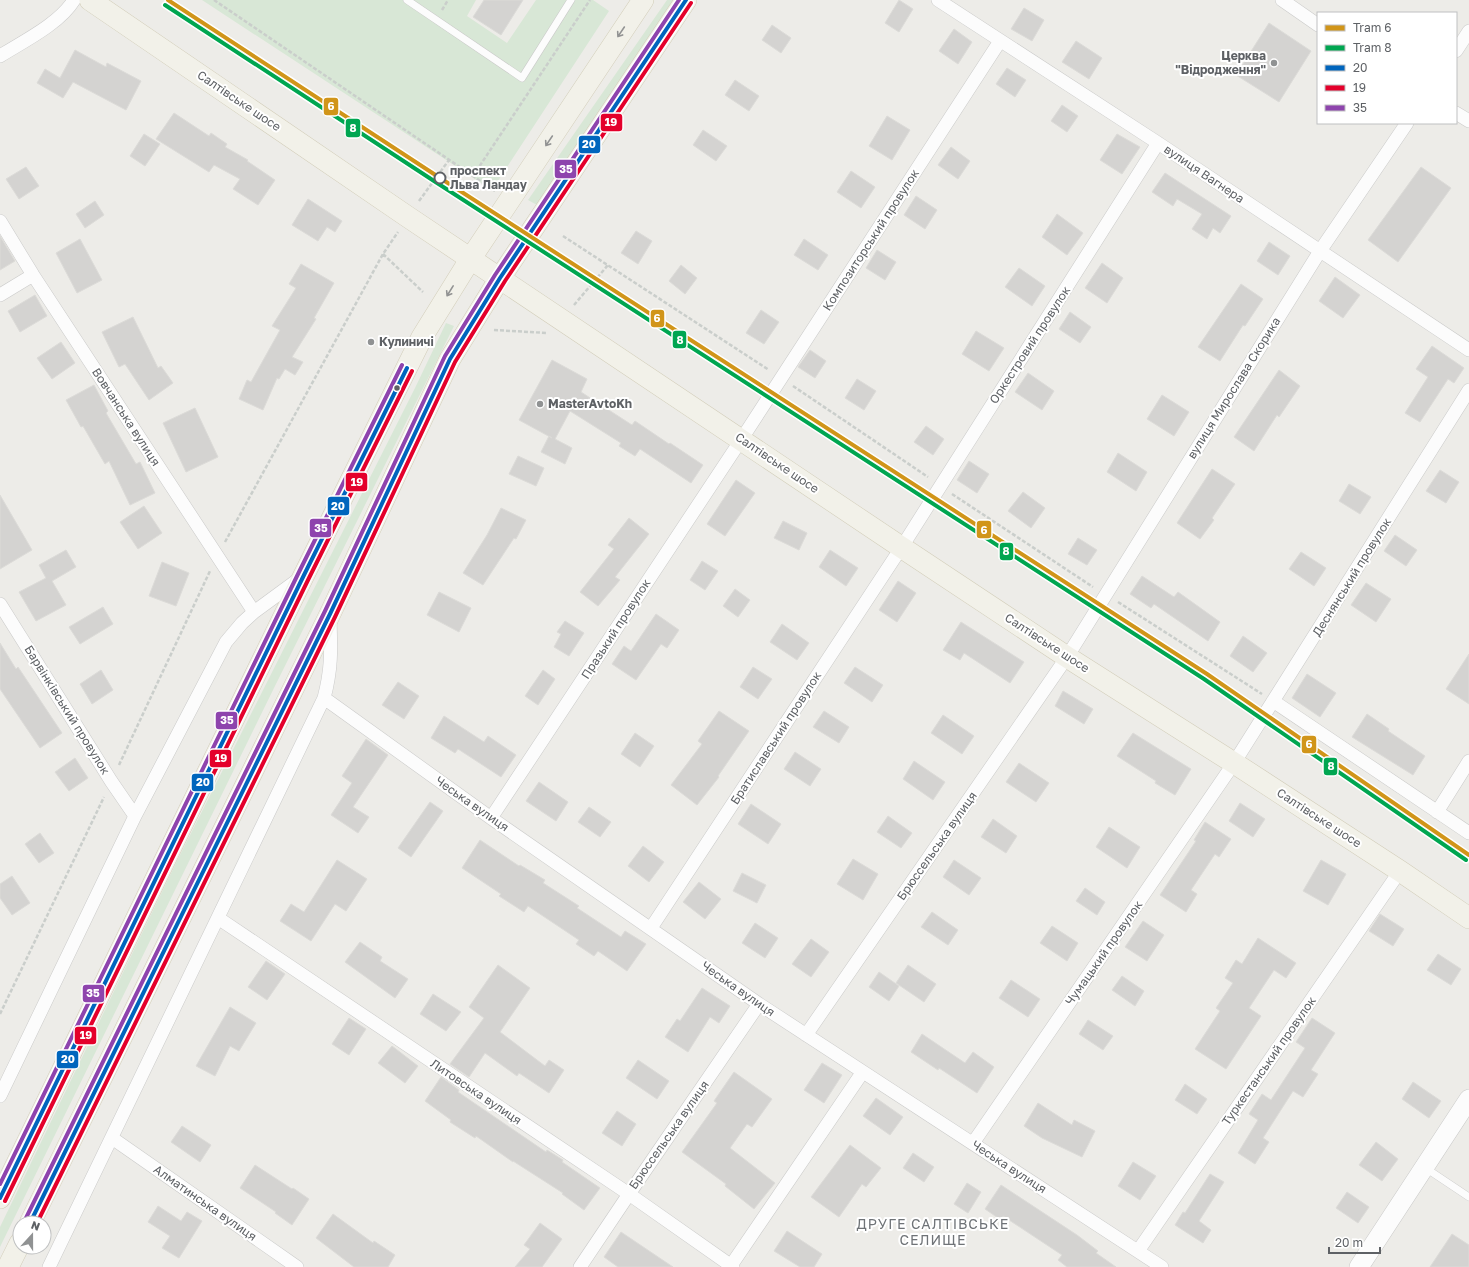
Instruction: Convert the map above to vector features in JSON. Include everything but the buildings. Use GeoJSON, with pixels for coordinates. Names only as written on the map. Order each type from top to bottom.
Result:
{"type":"FeatureCollection","features":[{"type":"Feature","properties":{"kind":"main road","name":"Салтівське шосе"},"geometry":{"type":"LineString","coordinates":[[90,0],[500,278],[901,547],[1067,657],[1400,871],[1469,918]]}},
{"type":"Feature","properties":{"kind":"main road"},"geometry":{"type":"LineString","coordinates":[[0,1198],[304,575],[422,337],[471,258],[643,0]]}},
{"type":"Feature","properties":{"kind":"main road"},"geometry":{"type":"LineString","coordinates":[[34,1215],[330,614],[450,359],[500,278],[686,0]]}},
{"type":"Feature","properties":{"kind":"main road"},"geometry":{"type":"LineString","coordinates":[[8,1267],[14,1255]]}},
{"type":"Feature","properties":{"kind":"street"},"geometry":{"type":"LineString","coordinates":[[0,56],[52,23],[68,10],[74,0]]}},
{"type":"Feature","properties":{"kind":"street","name":"вулиця Вагнера"},"geometry":{"type":"LineString","coordinates":[[938,0],[1158,143],[1469,350]]}},
{"type":"Feature","properties":{"kind":"street"},"geometry":{"type":"LineString","coordinates":[[1282,0],[1317,24]]}},
{"type":"Feature","properties":{"kind":"street"},"geometry":{"type":"LineString","coordinates":[[1457,49],[1469,31]]}},
{"type":"Feature","properties":{"kind":"street","name":"Композиторський провулок"},"geometry":{"type":"LineString","coordinates":[[741,440],[1000,41]]}},
{"type":"Feature","properties":{"kind":"street"},"geometry":{"type":"LineString","coordinates":[[1457,114],[1469,122]]}},
{"type":"Feature","properties":{"kind":"street","name":"вулиця Мирослава Скорика"},"geometry":{"type":"LineString","coordinates":[[1067,657],[1320,251],[1406,124]]}},
{"type":"Feature","properties":{"kind":"street","name":"Оркестровий провулок"},"geometry":{"type":"LineString","coordinates":[[901,547],[1158,143]]}},
{"type":"Feature","properties":{"kind":"street","name":"Вовчанська вулиця"},"geometry":{"type":"LineString","coordinates":[[0,221],[33,275],[254,612]]}},
{"type":"Feature","properties":{"kind":"street"},"geometry":{"type":"LineString","coordinates":[[0,295],[33,275]]}},
{"type":"Feature","properties":{"kind":"street","name":"Деснянський провулок"},"geometry":{"type":"LineString","coordinates":[[1234,763],[1469,390]]}},
{"type":"Feature","properties":{"kind":"street","name":"Празький провулок"},"geometry":{"type":"LineString","coordinates":[[491,818],[741,440]]}},
{"type":"Feature","properties":{"kind":"street","name":"Братиславський провулок"},"geometry":{"type":"LineString","coordinates":[[651,928],[901,547]]}},
{"type":"Feature","properties":{"kind":"street"},"geometry":{"type":"LineString","coordinates":[[0,1096],[135,816],[226,642],[242,623],[254,612],[304,575]]}},
{"type":"Feature","properties":{"kind":"street","name":"Барвінківський провулок"},"geometry":{"type":"LineString","coordinates":[[0,604],[111,781],[135,816]]}},
{"type":"Feature","properties":{"kind":"street"},"geometry":{"type":"LineString","coordinates":[[49,1267],[324,698],[329,679],[332,656],[330,614]]}},
{"type":"Feature","properties":{"kind":"street","name":"Брюссельська вулиця"},"geometry":{"type":"LineString","coordinates":[[806,1035],[1067,657]]}},
{"type":"Feature","properties":{"kind":"street","name":"Чеська вулиця"},"geometry":{"type":"LineString","coordinates":[[324,698],[491,818],[759,1004],[862,1073],[973,1143],[1162,1267]]}},
{"type":"Feature","properties":{"kind":"street"},"geometry":{"type":"LineString","coordinates":[[1273,701],[1469,834]]}},
{"type":"Feature","properties":{"kind":"street"},"geometry":{"type":"LineString","coordinates":[[1437,812],[1469,761]]}},
{"type":"Feature","properties":{"kind":"street","name":"Чумацький провулок"},"geometry":{"type":"LineString","coordinates":[[973,1143],[1234,763]]}},
{"type":"Feature","properties":{"kind":"street","name":"Туркестанський провулок"},"geometry":{"type":"LineString","coordinates":[[1138,1251],[1400,871]]}},
{"type":"Feature","properties":{"kind":"street","name":"Литовська вулиця"},"geometry":{"type":"LineString","coordinates":[[218,918],[629,1194],[731,1267]]}},
{"type":"Feature","properties":{"kind":"street","name":"Брюссельська вулиця"},"geometry":{"type":"LineString","coordinates":[[580,1267],[759,1004]]}},
{"type":"Feature","properties":{"kind":"street"},"geometry":{"type":"LineString","coordinates":[[731,1267],[862,1073]]}},
{"type":"Feature","properties":{"kind":"street"},"geometry":{"type":"LineString","coordinates":[[1359,1267],[1469,1099]]}},
{"type":"Feature","properties":{"kind":"street","name":"Алматинська вулиця"},"geometry":{"type":"LineString","coordinates":[[112,1138],[297,1267]]}},
{"type":"Feature","properties":{"kind":"lane"},"geometry":{"type":"LineString","coordinates":[[407,0],[522,78],[571,0]]}},
{"type":"Feature","properties":{"kind":"lane"},"geometry":{"type":"LineString","coordinates":[[1424,1167],[1469,1197]]}},
{"type":"Feature","properties":{"kind":"path"},"geometry":{"type":"LineString","coordinates":[[214,0],[499,193]]}},
{"type":"Feature","properties":{"kind":"path"},"geometry":{"type":"LineString","coordinates":[[473,176],[590,0]]}},
{"type":"Feature","properties":{"kind":"path"},"geometry":{"type":"LineString","coordinates":[[419,201],[449,160]]}},
{"type":"Feature","properties":{"kind":"path"},"geometry":{"type":"LineString","coordinates":[[0,1014],[217,557],[383,254],[400,230]]}},
{"type":"Feature","properties":{"kind":"path"},"geometry":{"type":"LineString","coordinates":[[564,236],[781,378],[940,486],[1106,595],[1273,701]]}},
{"type":"Feature","properties":{"kind":"path"},"geometry":{"type":"LineString","coordinates":[[383,254],[423,292]]}},
{"type":"Feature","properties":{"kind":"path"},"geometry":{"type":"LineString","coordinates":[[574,304],[608,265]]}},
{"type":"Feature","properties":{"kind":"path"},"geometry":{"type":"LineString","coordinates":[[494,330],[553,334]]}},
{"type":"Feature","properties":{"kind":"green space"},"geometry":{"type":"Polygon","coordinates":[[[202,0],[476,0],[467,16],[507,43],[536,0],[593,0],[609,11],[492,190],[202,0]]]}},
{"type":"Feature","properties":{"kind":"green space"},"geometry":{"type":"Polygon","coordinates":[[[667,0],[679,0],[537,205],[528,200],[667,0]]]}},
{"type":"Feature","properties":{"kind":"green space"},"geometry":{"type":"Polygon","coordinates":[[[446,323],[454,326],[274,688],[16,1215],[12,1215],[12,1223],[0,1247],[0,1227],[176,863],[415,388],[446,323]]]}},
{"type":"Feature","properties":{"kind":"tram line","name":"6"},"geometry":{"type":"LineString","coordinates":[[168,0],[437,176],[1207,674],[1469,855]]}},
{"type":"Feature","properties":{"kind":"tram line","name":"8"},"geometry":{"type":"LineString","coordinates":[[165,5],[434,181],[1204,679],[1466,860]]}},
{"type":"Feature","properties":{"kind":"transit line","name":"35"},"geometry":{"type":"LineString","coordinates":[[27,1215],[325,611],[445,356],[495,275],[679,0]]}},
{"type":"Feature","properties":{"kind":"transit line","name":"20"},"geometry":{"type":"LineString","coordinates":[[34,1215],[330,614],[450,359],[500,278],[686,0]]}},
{"type":"Feature","properties":{"kind":"transit line","name":"19"},"geometry":{"type":"LineString","coordinates":[[41,1215],[335,617],[455,362],[505,281],[691,3]]}},
{"type":"Feature","properties":{"kind":"transit line","name":"35"},"geometry":{"type":"LineString","coordinates":[[0,1184],[299,572],[402,365]]}},
{"type":"Feature","properties":{"kind":"transit line","name":"20"},"geometry":{"type":"LineString","coordinates":[[0,1198],[304,575],[407,368]]}},
{"type":"Feature","properties":{"kind":"transit line","name":"19"},"geometry":{"type":"LineString","coordinates":[[5,1201],[309,578],[412,371]]}},
{"type":"Feature","properties":{"kind":"place","name":"Церква \"Відродження\""},"geometry":{"type":"Point","coordinates":[1274,63]}},
{"type":"Feature","properties":{"kind":"place","name":"проспект Льва Ландау"},"geometry":{"type":"Point","coordinates":[440,178]}},
{"type":"Feature","properties":{"kind":"place","name":"Кулиничі"},"geometry":{"type":"Point","coordinates":[371,342]}},
{"type":"Feature","properties":{"kind":"place","name":"MasterAvtoKh"},"geometry":{"type":"Point","coordinates":[540,404]}},
{"type":"Feature","properties":{"kind":"district","name":"ДРУГЕ САЛТІВСЬКЕ СЕЛИЩЕ"},"geometry":{"type":"Point","coordinates":[933,1232]}}]}
